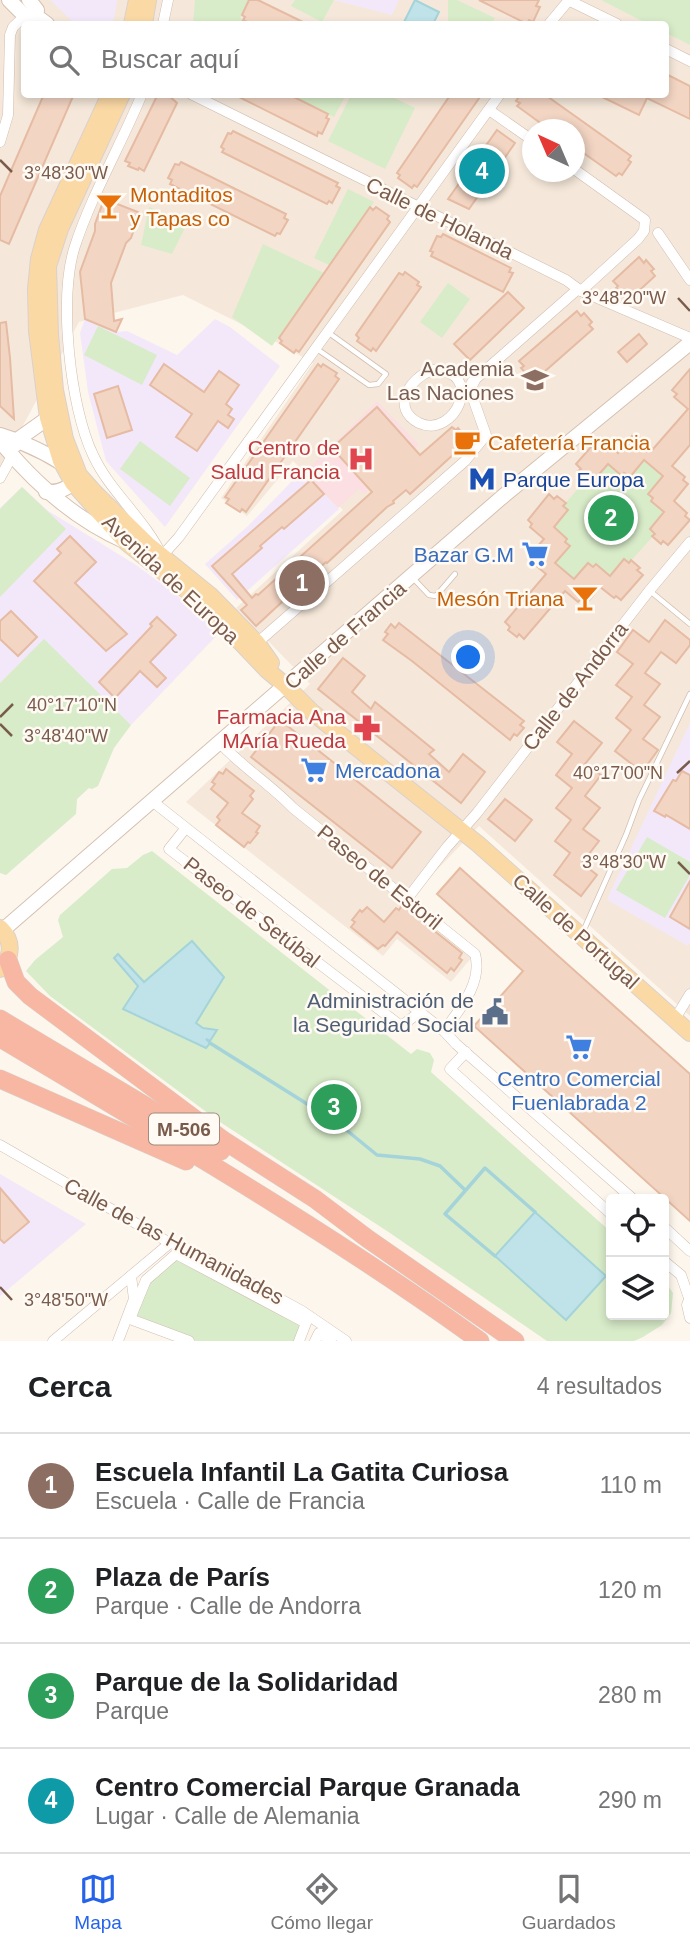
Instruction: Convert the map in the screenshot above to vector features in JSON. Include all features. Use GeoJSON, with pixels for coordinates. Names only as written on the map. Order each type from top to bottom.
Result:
{"type":"FeatureCollection","features":[{"type":"Feature","properties":{"kind":"highway"},"geometry":{"type":"LineString","coordinates":[[4,964],[30,996],[223,1140],[315,1199],[368,1239]]}},
{"type":"Feature","properties":{"kind":"highway","name":"M-506"},"geometry":{"type":"LineString","coordinates":[[0,1019],[368,1239],[516,1341]]}},
{"type":"Feature","properties":{"kind":"highway","name":"M-506"},"geometry":{"type":"LineString","coordinates":[[0,1038],[272,1203],[480,1341]]}},
{"type":"Feature","properties":{"kind":"highway"},"geometry":{"type":"LineString","coordinates":[[0,1079],[119,1130],[272,1203]]}},
{"type":"Feature","properties":{"kind":"main road"},"geometry":{"type":"LineString","coordinates":[[9,0],[36,19],[37,10],[29,0]]}},
{"type":"Feature","properties":{"kind":"main road"},"geometry":{"type":"LineString","coordinates":[[132,21],[136,0]]}},
{"type":"Feature","properties":{"kind":"main road"},"geometry":{"type":"LineString","coordinates":[[144,21],[148,0]]}},
{"type":"Feature","properties":{"kind":"main road","name":"Avenida de Europa"},"geometry":{"type":"LineString","coordinates":[[111,98],[47,230],[39,258],[36,289],[37,331],[48,418],[61,461],[127,543],[205,605],[267,670],[286,686]]}},
{"type":"Feature","properties":{"kind":"main road","name":"Avenida de Europa"},"geometry":{"type":"LineString","coordinates":[[111,98],[48,266],[55,390],[76,479],[211,596],[257,643],[286,686]]}},
{"type":"Feature","properties":{"kind":"main road","name":"Calle de Francia"},"geometry":{"type":"LineString","coordinates":[[1,929],[220,743],[501,498],[690,343]]}},
{"type":"Feature","properties":{"kind":"main road"},"geometry":{"type":"LineString","coordinates":[[12,456],[17,440],[48,418]]}},
{"type":"Feature","properties":{"kind":"main road"},"geometry":{"type":"LineString","coordinates":[[0,435],[61,461]]}},
{"type":"Feature","properties":{"kind":"main road"},"geometry":{"type":"LineString","coordinates":[[0,441],[46,492],[110,535],[127,543]]}},
{"type":"Feature","properties":{"kind":"main road"},"geometry":{"type":"LineString","coordinates":[[46,492],[62,491],[76,479]]}},
{"type":"Feature","properties":{"kind":"main road","name":"Calle de Portugal"},"geometry":{"type":"LineString","coordinates":[[286,686],[334,731],[461,830],[690,1033]]}},
{"type":"Feature","properties":{"kind":"main road"},"geometry":{"type":"LineString","coordinates":[[1,929],[10,944],[4,964]]}},
{"type":"Feature","properties":{"kind":"street"},"geometry":{"type":"LineString","coordinates":[[164,21],[168,0]]}},
{"type":"Feature","properties":{"kind":"street"},"geometry":{"type":"LineString","coordinates":[[552,21],[569,0],[611,21]]}},
{"type":"Feature","properties":{"kind":"street"},"geometry":{"type":"LineString","coordinates":[[0,142],[8,116],[5,39],[13,27],[21,24]]}},
{"type":"Feature","properties":{"kind":"street"},"geometry":{"type":"LineString","coordinates":[[669,50],[690,61]]}},
{"type":"Feature","properties":{"kind":"street","name":"Avenida de Europa"},"geometry":{"type":"LineString","coordinates":[[140,98],[74,248],[67,323],[74,386],[91,452],[101,471],[154,538],[162,556]]}},
{"type":"Feature","properties":{"kind":"street","name":"Calle de Holanda"},"geometry":{"type":"LineString","coordinates":[[199,98],[566,279],[579,290],[690,338]]}},
{"type":"Feature","properties":{"kind":"street"},"geometry":{"type":"LineString","coordinates":[[162,556],[179,537],[497,98]]}},
{"type":"Feature","properties":{"kind":"street"},"geometry":{"type":"LineString","coordinates":[[489,110],[522,132]]}},
{"type":"Feature","properties":{"kind":"street"},"geometry":{"type":"LineString","coordinates":[[463,387],[449,373],[441,370],[424,373],[410,384],[406,393],[408,413],[415,421],[425,425],[444,421],[458,408],[463,387],[475,380],[644,231],[645,220],[585,177]]}},
{"type":"Feature","properties":{"kind":"street"},"geometry":{"type":"LineString","coordinates":[[658,233],[690,280]]}},
{"type":"Feature","properties":{"kind":"street"},"geometry":{"type":"LineString","coordinates":[[257,643],[466,461],[486,435],[470,390],[475,380]]}},
{"type":"Feature","properties":{"kind":"street"},"geometry":{"type":"LineString","coordinates":[[0,478],[12,456]]}},
{"type":"Feature","properties":{"kind":"street","name":"Calle de Andorra"},"geometry":{"type":"LineString","coordinates":[[461,830],[690,542]]}},
{"type":"Feature","properties":{"kind":"street","name":"Paseo de Estoril"},"geometry":{"type":"LineString","coordinates":[[220,743],[237,761],[293,808],[475,954],[479,966],[476,978],[460,1010],[444,1031]]}},
{"type":"Feature","properties":{"kind":"street","name":"Paseo de Setúbal"},"geometry":{"type":"LineString","coordinates":[[152,801],[444,1031],[627,1194]]}},
{"type":"Feature","properties":{"kind":"street","name":"Paseo de Setúbal"},"geometry":{"type":"LineString","coordinates":[[185,829],[169,849],[401,1026],[416,1015],[422,1014]]}},
{"type":"Feature","properties":{"kind":"street"},"geometry":{"type":"LineString","coordinates":[[407,899],[461,830]]}},
{"type":"Feature","properties":{"kind":"street"},"geometry":{"type":"LineString","coordinates":[[675,1019],[690,994]]}},
{"type":"Feature","properties":{"kind":"street"},"geometry":{"type":"LineString","coordinates":[[466,1052],[450,1069],[606,1209]]}},
{"type":"Feature","properties":{"kind":"street","name":"Calle de las Humanidades"},"geometry":{"type":"LineString","coordinates":[[0,1145],[170,1243],[193,1251],[317,1321],[346,1341]]}},
{"type":"Feature","properties":{"kind":"street"},"geometry":{"type":"LineString","coordinates":[[669,1232],[690,1251]]}},
{"type":"Feature","properties":{"kind":"street"},"geometry":{"type":"LineString","coordinates":[[53,1341],[170,1243]]}},
{"type":"Feature","properties":{"kind":"street"},"geometry":{"type":"LineString","coordinates":[[189,1341],[130,1319],[146,1280],[176,1254],[306,1323],[299,1341]]}},
{"type":"Feature","properties":{"kind":"street"},"geometry":{"type":"LineString","coordinates":[[669,1265],[681,1275],[690,1297],[687,1312],[690,1318]]}},
{"type":"Feature","properties":{"kind":"street"},"geometry":{"type":"LineString","coordinates":[[118,1341],[134,1300],[131,1276]]}},
{"type":"Feature","properties":{"kind":"street"},"geometry":{"type":"LineString","coordinates":[[309,1341],[317,1321]]}},
{"type":"Feature","properties":{"kind":"street"},"geometry":{"type":"LineString","coordinates":[[315,1341],[319,1333],[331,1341]]}},
{"type":"Feature","properties":{"kind":"lane"},"geometry":{"type":"LineString","coordinates":[[316,349],[369,385],[377,384],[386,374],[328,332]]}},
{"type":"Feature","properties":{"kind":"lane"},"geometry":{"type":"LineString","coordinates":[[412,577],[429,595],[436,596],[455,574]]}},
{"type":"Feature","properties":{"kind":"lane"},"geometry":{"type":"LineString","coordinates":[[649,591],[690,624]]}},
{"type":"Feature","properties":{"kind":"lane"},"geometry":{"type":"LineString","coordinates":[[581,934],[639,800],[690,694]]}},
{"type":"Feature","properties":{"kind":"shaded area"},"geometry":{"type":"Polygon","coordinates":[[[0,0],[690,0],[690,1016],[479,826],[405,903],[472,957],[451,982],[397,939],[383,956],[186,802],[310,684],[236,608],[343,510],[293,461],[247,516],[221,498],[313,363],[183,295],[79,322],[0,468],[0,0]]]}},
{"type":"Feature","properties":{"kind":"shaded area"},"geometry":{"type":"Polygon","coordinates":[[[50,0],[117,0],[112,21],[72,21],[50,0]]]}},
{"type":"Feature","properties":{"kind":"shaded area"},"geometry":{"type":"Polygon","coordinates":[[[333,0],[399,0],[392,15],[333,0]]]}},
{"type":"Feature","properties":{"kind":"shaded area"},"geometry":{"type":"Polygon","coordinates":[[[85,319],[116,332],[127,331],[177,355],[215,319],[230,327],[280,366],[165,527],[106,461],[88,392],[80,333],[85,319]]]}},
{"type":"Feature","properties":{"kind":"shaded area","name":"Centro de Salud Francia"},"geometry":{"type":"Polygon","coordinates":[[[377,401],[419,445],[364,494],[359,489],[338,508],[304,473],[377,401]]]}},
{"type":"Feature","properties":{"kind":"shaded area"},"geometry":{"type":"Polygon","coordinates":[[[302,471],[339,509],[237,600],[205,564],[248,526],[302,471]]]}},
{"type":"Feature","properties":{"kind":"shaded area"},"geometry":{"type":"Polygon","coordinates":[[[22,487],[47,510],[136,565],[167,588],[200,613],[218,634],[131,725],[44,640],[0,683],[0,508],[22,487]]]}},
{"type":"Feature","properties":{"kind":"shaded area"},"geometry":{"type":"Polygon","coordinates":[[[690,723],[688,946],[609,901],[608,897],[690,723]]]}},
{"type":"Feature","properties":{"kind":"shaded area"},"geometry":{"type":"Polygon","coordinates":[[[0,1174],[86,1224],[0,1296],[0,1174]]]}},
{"type":"Feature","properties":{"kind":"green space"},"geometry":{"type":"Polygon","coordinates":[[[195,0],[249,0],[240,18],[246,21],[193,21],[195,0]]]}},
{"type":"Feature","properties":{"kind":"green space"},"geometry":{"type":"Polygon","coordinates":[[[295,0],[334,0],[323,21],[291,6],[295,0]]]}},
{"type":"Feature","properties":{"kind":"green space"},"geometry":{"type":"Polygon","coordinates":[[[448,0],[457,0],[495,18],[493,21],[448,21],[448,0]]]}},
{"type":"Feature","properties":{"kind":"green space"},"geometry":{"type":"Polygon","coordinates":[[[601,0],[690,0],[690,45],[669,34],[669,21],[642,21],[601,0]]]}},
{"type":"Feature","properties":{"kind":"green space"},"geometry":{"type":"Polygon","coordinates":[[[294,98],[344,98],[334,117],[294,98]]]}},
{"type":"Feature","properties":{"kind":"green space"},"geometry":{"type":"Polygon","coordinates":[[[350,98],[394,98],[415,108],[385,169],[328,141],[350,98]]]}},
{"type":"Feature","properties":{"kind":"green space"},"geometry":{"type":"Polygon","coordinates":[[[348,189],[374,202],[329,265],[314,258],[348,189]]]}},
{"type":"Feature","properties":{"kind":"green space"},"geometry":{"type":"Polygon","coordinates":[[[149,207],[188,222],[172,254],[141,245],[149,207]]]}},
{"type":"Feature","properties":{"kind":"green space"},"geometry":{"type":"Polygon","coordinates":[[[263,244],[324,273],[272,346],[232,317],[263,244]]]}},
{"type":"Feature","properties":{"kind":"green space"},"geometry":{"type":"Polygon","coordinates":[[[448,283],[470,299],[442,338],[420,322],[448,283]]]}},
{"type":"Feature","properties":{"kind":"green space"},"geometry":{"type":"Polygon","coordinates":[[[98,326],[157,355],[142,385],[84,355],[98,326]]]}},
{"type":"Feature","properties":{"kind":"green space"},"geometry":{"type":"Polygon","coordinates":[[[140,441],[190,478],[170,506],[120,469],[140,441]]]}},
{"type":"Feature","properties":{"kind":"green space"},"geometry":{"type":"Polygon","coordinates":[[[646,457],[654,468],[665,473],[648,493],[653,498],[651,501],[659,508],[667,509],[650,529],[655,534],[629,563],[624,559],[607,578],[596,564],[593,567],[588,563],[572,582],[553,566],[569,546],[565,542],[567,538],[552,530],[563,506],[589,476],[594,480],[611,461],[622,475],[624,473],[630,477],[646,457]]]}},
{"type":"Feature","properties":{"kind":"green space"},"geometry":{"type":"Polygon","coordinates":[[[22,487],[66,529],[0,597],[0,509],[22,487]]]}},
{"type":"Feature","properties":{"kind":"green space"},"geometry":{"type":"Polygon","coordinates":[[[44,639],[131,725],[114,748],[98,786],[89,788],[77,799],[76,814],[6,875],[0,873],[0,683],[44,639]]]}},
{"type":"Feature","properties":{"kind":"green space"},"geometry":{"type":"Polygon","coordinates":[[[647,837],[690,862],[690,875],[665,918],[616,890],[647,837]]]}},
{"type":"Feature","properties":{"kind":"green space"},"geometry":{"type":"Polygon","coordinates":[[[152,851],[411,1054],[417,1049],[430,1053],[434,1060],[431,1072],[606,1228],[606,1320],[666,1320],[662,1325],[634,1341],[547,1341],[390,1233],[220,1122],[50,996],[26,971],[63,937],[58,920],[60,915],[112,869],[127,868],[152,851]]]}},
{"type":"Feature","properties":{"kind":"green space"},"geometry":{"type":"Polygon","coordinates":[[[178,1257],[303,1326],[296,1341],[196,1341],[134,1317],[149,1282],[178,1257]]]}},
{"type":"Feature","properties":{"kind":"green space"},"geometry":{"type":"Polygon","coordinates":[[[669,1287],[673,1293],[669,1316],[669,1287]]]}},
{"type":"Feature","properties":{"kind":"water"},"geometry":{"type":"Polygon","coordinates":[[[415,0],[439,12],[434,21],[404,21],[415,0]]]}},
{"type":"Feature","properties":{"kind":"water"},"geometry":{"type":"Polygon","coordinates":[[[192,941],[224,977],[196,1023],[203,1028],[217,1030],[210,1041],[206,1039],[210,1043],[206,1048],[123,1009],[138,986],[114,958],[118,954],[144,982],[192,941]]]}},
{"type":"Feature","properties":{"kind":"water"},"geometry":{"type":"Polygon","coordinates":[[[535,1212],[606,1276],[566,1320],[495,1256],[535,1212]]]}},
{"type":"Feature","properties":{"kind":"building"},"geometry":{"type":"Polygon","coordinates":[[[249,0],[258,0],[301,21],[245,21],[242,15],[249,0]]]}},
{"type":"Feature","properties":{"kind":"building"},"geometry":{"type":"Polygon","coordinates":[[[479,0],[539,0],[536,6],[540,7],[533,21],[521,21],[479,0]]]}},
{"type":"Feature","properties":{"kind":"building"},"geometry":{"type":"Polygon","coordinates":[[[669,76],[690,86],[690,119],[647,98],[669,98],[669,76]]]}},
{"type":"Feature","properties":{"kind":"building"},"geometry":{"type":"Polygon","coordinates":[[[42,98],[72,98],[9,244],[0,240],[0,196],[42,98]]]}},
{"type":"Feature","properties":{"kind":"building"},"geometry":{"type":"Polygon","coordinates":[[[156,98],[171,98],[177,103],[144,171],[128,166],[130,163],[125,161],[156,98]]]}},
{"type":"Feature","properties":{"kind":"building"},"geometry":{"type":"Polygon","coordinates":[[[241,98],[296,98],[328,114],[326,118],[329,119],[322,134],[318,132],[317,136],[241,98]]]}},
{"type":"Feature","properties":{"kind":"building"},"geometry":{"type":"Polygon","coordinates":[[[448,98],[479,98],[417,187],[414,185],[412,188],[398,178],[400,175],[397,173],[448,98]]]}},
{"type":"Feature","properties":{"kind":"building"},"geometry":{"type":"Polygon","coordinates":[[[518,98],[550,98],[579,119],[535,119],[517,106],[520,103],[516,101],[518,98]]]}},
{"type":"Feature","properties":{"kind":"building"},"geometry":{"type":"Polygon","coordinates":[[[604,98],[647,98],[639,115],[604,98]]]}},
{"type":"Feature","properties":{"kind":"building"},"geometry":{"type":"Polygon","coordinates":[[[585,123],[631,156],[628,160],[631,162],[622,175],[619,173],[616,176],[585,154],[585,123]]]}},
{"type":"Feature","properties":{"kind":"building"},"geometry":{"type":"Polygon","coordinates":[[[497,130],[515,143],[469,209],[448,199],[497,130]]]}},
{"type":"Feature","properties":{"kind":"building"},"geometry":{"type":"Polygon","coordinates":[[[233,131],[338,183],[336,186],[340,188],[332,203],[329,201],[327,204],[222,152],[224,149],[221,147],[228,133],[233,131]]]}},
{"type":"Feature","properties":{"kind":"building"},"geometry":{"type":"Polygon","coordinates":[[[181,162],[286,214],[284,218],[288,220],[280,234],[275,236],[170,184],[172,180],[168,178],[175,164],[179,165],[181,162]]]}},
{"type":"Feature","properties":{"kind":"building"},"geometry":{"type":"Polygon","coordinates":[[[107,200],[138,212],[131,238],[126,243],[111,283],[114,321],[122,319],[116,332],[85,319],[80,272],[102,205],[105,206],[107,200]]]}},
{"type":"Feature","properties":{"kind":"building"},"geometry":{"type":"Polygon","coordinates":[[[370,207],[373,210],[376,207],[389,216],[387,219],[390,222],[299,352],[296,350],[294,353],[280,343],[282,341],[279,338],[370,207]]]}},
{"type":"Feature","properties":{"kind":"building"},"geometry":{"type":"Polygon","coordinates":[[[443,234],[511,268],[509,272],[513,273],[503,292],[431,256],[433,252],[430,251],[437,236],[441,237],[443,234]]]}},
{"type":"Feature","properties":{"kind":"building"},"geometry":{"type":"Polygon","coordinates":[[[639,257],[654,269],[651,271],[655,276],[630,299],[625,294],[623,296],[613,281],[639,257]]]}},
{"type":"Feature","properties":{"kind":"building"},"geometry":{"type":"Polygon","coordinates":[[[405,272],[419,282],[417,285],[421,287],[376,351],[373,348],[371,351],[357,341],[359,338],[356,335],[399,273],[403,275],[405,272]]]}},
{"type":"Feature","properties":{"kind":"building"},"geometry":{"type":"Polygon","coordinates":[[[508,292],[524,308],[470,360],[454,344],[508,292]]]}},
{"type":"Feature","properties":{"kind":"building"},"geometry":{"type":"Polygon","coordinates":[[[577,311],[581,316],[584,313],[592,322],[589,325],[593,329],[535,380],[531,375],[529,377],[519,361],[577,311]]]}},
{"type":"Feature","properties":{"kind":"building"},"geometry":{"type":"Polygon","coordinates":[[[6,322],[14,419],[0,406],[0,323],[6,322]]]}},
{"type":"Feature","properties":{"kind":"building"},"geometry":{"type":"Polygon","coordinates":[[[639,334],[647,344],[627,362],[618,352],[639,334]]]}},
{"type":"Feature","properties":{"kind":"building"},"geometry":{"type":"Polygon","coordinates":[[[164,364],[204,392],[219,371],[239,385],[226,404],[232,409],[228,415],[234,419],[228,428],[218,421],[197,451],[176,437],[192,414],[150,385],[164,364]]]}},
{"type":"Feature","properties":{"kind":"building"},"geometry":{"type":"Polygon","coordinates":[[[318,364],[321,367],[323,364],[337,373],[335,376],[339,379],[246,512],[242,509],[240,512],[226,503],[229,499],[225,497],[318,364]]]}},
{"type":"Feature","properties":{"kind":"building"},"geometry":{"type":"Polygon","coordinates":[[[690,369],[690,445],[672,466],[685,477],[683,480],[688,484],[674,501],[687,513],[685,516],[690,520],[668,545],[663,541],[661,544],[652,536],[655,534],[650,529],[664,512],[651,501],[653,498],[648,494],[663,476],[644,460],[630,477],[624,473],[622,476],[608,464],[594,480],[589,476],[587,479],[578,471],[581,469],[576,464],[598,439],[602,443],[605,441],[618,453],[632,436],[637,440],[639,437],[653,449],[688,409],[674,397],[677,394],[672,390],[690,369]]]}},
{"type":"Feature","properties":{"kind":"building"},"geometry":{"type":"Polygon","coordinates":[[[118,386],[132,430],[107,438],[94,394],[118,386]]]}},
{"type":"Feature","properties":{"kind":"building"},"geometry":{"type":"Polygon","coordinates":[[[377,407],[420,455],[452,427],[456,430],[458,428],[467,442],[410,494],[406,490],[393,501],[394,503],[256,626],[241,610],[247,605],[212,566],[311,480],[324,494],[260,546],[262,548],[232,574],[252,598],[372,492],[332,448],[377,407]]]}},
{"type":"Feature","properties":{"kind":"building"},"geometry":{"type":"Polygon","coordinates":[[[549,494],[566,503],[563,506],[568,510],[554,527],[567,539],[565,542],[570,546],[555,563],[574,579],[588,563],[593,567],[596,564],[610,576],[624,559],[629,563],[631,560],[643,575],[621,600],[600,587],[586,604],[581,599],[578,602],[565,591],[524,639],[508,630],[510,627],[505,622],[546,574],[533,563],[535,560],[530,555],[544,539],[530,527],[532,524],[528,520],[549,494]]]}},
{"type":"Feature","properties":{"kind":"building"},"geometry":{"type":"Polygon","coordinates":[[[70,536],[96,562],[75,583],[127,634],[106,651],[34,581],[61,553],[57,549],[70,536]]]}},
{"type":"Feature","properties":{"kind":"building"},"geometry":{"type":"Polygon","coordinates":[[[11,611],[37,637],[18,656],[0,639],[0,621],[11,611]]]}},
{"type":"Feature","properties":{"kind":"building"},"geometry":{"type":"Polygon","coordinates":[[[157,617],[176,635],[150,662],[166,678],[157,687],[140,671],[115,698],[99,682],[152,626],[150,624],[157,617]]]}},
{"type":"Feature","properties":{"kind":"building"},"geometry":{"type":"Polygon","coordinates":[[[665,620],[690,640],[690,645],[676,663],[661,652],[645,673],[660,684],[644,705],[660,717],[643,739],[658,750],[642,772],[615,751],[631,730],[616,718],[632,697],[616,685],[633,664],[617,652],[633,630],[649,642],[665,620]]]}},
{"type":"Feature","properties":{"kind":"building"},"geometry":{"type":"Polygon","coordinates":[[[399,623],[524,721],[520,725],[524,728],[517,736],[514,734],[510,740],[383,640],[391,624],[395,628],[399,623]]]}},
{"type":"Feature","properties":{"kind":"building"},"geometry":{"type":"Polygon","coordinates":[[[343,658],[365,676],[352,692],[371,709],[375,702],[434,750],[429,754],[449,772],[463,754],[485,772],[461,803],[318,689],[343,658]]]}},
{"type":"Feature","properties":{"kind":"building"},"geometry":{"type":"Polygon","coordinates":[[[280,720],[421,832],[392,868],[251,757],[280,720]]]}},
{"type":"Feature","properties":{"kind":"building"},"geometry":{"type":"Polygon","coordinates":[[[574,721],[602,743],[585,764],[601,775],[585,796],[600,808],[583,829],[599,841],[582,863],[597,875],[581,896],[554,875],[570,853],[555,841],[571,820],[556,808],[572,788],[556,775],[572,754],[557,742],[574,721]]]}},
{"type":"Feature","properties":{"kind":"building"},"geometry":{"type":"Polygon","coordinates":[[[226,769],[254,791],[250,796],[253,799],[242,813],[260,826],[256,832],[258,833],[244,847],[216,825],[220,820],[217,817],[228,803],[211,789],[215,784],[212,782],[219,772],[223,774],[226,769]]]}},
{"type":"Feature","properties":{"kind":"building"},"geometry":{"type":"Polygon","coordinates":[[[682,771],[690,775],[690,829],[654,811],[673,780],[676,781],[682,771]]]}},
{"type":"Feature","properties":{"kind":"building"},"geometry":{"type":"Polygon","coordinates":[[[505,799],[532,820],[515,841],[488,819],[505,799]]]}},
{"type":"Feature","properties":{"kind":"building","name":"Centro Comercial Fuenlabrada 2"},"geometry":{"type":"Polygon","coordinates":[[[460,868],[690,1074],[690,1221],[669,1202],[669,1194],[660,1194],[474,1026],[523,971],[437,894],[460,868]]]}},
{"type":"Feature","properties":{"kind":"building"},"geometry":{"type":"Polygon","coordinates":[[[690,881],[690,929],[670,917],[690,881]]]}},
{"type":"Feature","properties":{"kind":"building"},"geometry":{"type":"Polygon","coordinates":[[[402,905],[462,953],[459,958],[462,960],[454,971],[451,968],[447,973],[397,932],[385,946],[378,949],[351,927],[355,922],[352,920],[360,910],[362,912],[367,907],[384,922],[402,905]]]}},
{"type":"Feature","properties":{"kind":"building"},"geometry":{"type":"Polygon","coordinates":[[[0,1188],[29,1222],[4,1243],[0,1239],[0,1188]]]}},
{"type":"Feature","properties":{"kind":"waterway"},"geometry":{"type":"LineString","coordinates":[[210,1043],[339,1124],[377,1155],[420,1159],[440,1166],[465,1190]]}},
{"type":"Feature","properties":{"kind":"waterway"},"geometry":{"type":"LineString","coordinates":[[495,1256],[445,1214],[485,1168],[535,1212]]}},
{"type":"Feature","properties":{"kind":"place","name":"Centro Comercial Parque Granada"},"geometry":{"type":"Point","coordinates":[482,171]}},
{"type":"Feature","properties":{"kind":"place","name":"Montaditos y Tapas co"},"geometry":{"type":"Point","coordinates":[109,206]}},
{"type":"Feature","properties":{"kind":"place","name":"Academia Las Naciones"},"geometry":{"type":"Point","coordinates":[535,380]}},
{"type":"Feature","properties":{"kind":"place","name":"Cafetería Francia"},"geometry":{"type":"Point","coordinates":[467,442]}},
{"type":"Feature","properties":{"kind":"place","name":"Centro de Salud Francia"},"geometry":{"type":"Point","coordinates":[361,459]}},
{"type":"Feature","properties":{"kind":"place","name":"Parque Europa"},"geometry":{"type":"Point","coordinates":[482,479]}},
{"type":"Feature","properties":{"kind":"place","name":"Plaza de París"},"geometry":{"type":"Point","coordinates":[611,518]}},
{"type":"Feature","properties":{"kind":"place","name":"Bazar G.M"},"geometry":{"type":"Point","coordinates":[535,554]}},
{"type":"Feature","properties":{"kind":"place","name":"Escuela Infantil La Gatita Curiosa"},"geometry":{"type":"Point","coordinates":[302,583]}},
{"type":"Feature","properties":{"kind":"place","name":"Mesón Triana"},"geometry":{"type":"Point","coordinates":[585,598]}},
{"type":"Feature","properties":{"kind":"place","name":"Farmacia Ana MAría Rueda"},"geometry":{"type":"Point","coordinates":[367,728]}},
{"type":"Feature","properties":{"kind":"place","name":"Mercadona"},"geometry":{"type":"Point","coordinates":[314,770]}},
{"type":"Feature","properties":{"kind":"place","name":"Administración de la Seguridad Social"},"geometry":{"type":"Point","coordinates":[495,1012]}},
{"type":"Feature","properties":{"kind":"place","name":"Centro Comercial Fuenlabrada 2"},"geometry":{"type":"Point","coordinates":[579,1047]}},
{"type":"Feature","properties":{"kind":"place","name":"Parque de la Solidaridad"},"geometry":{"type":"Point","coordinates":[334,1107]}}]}
